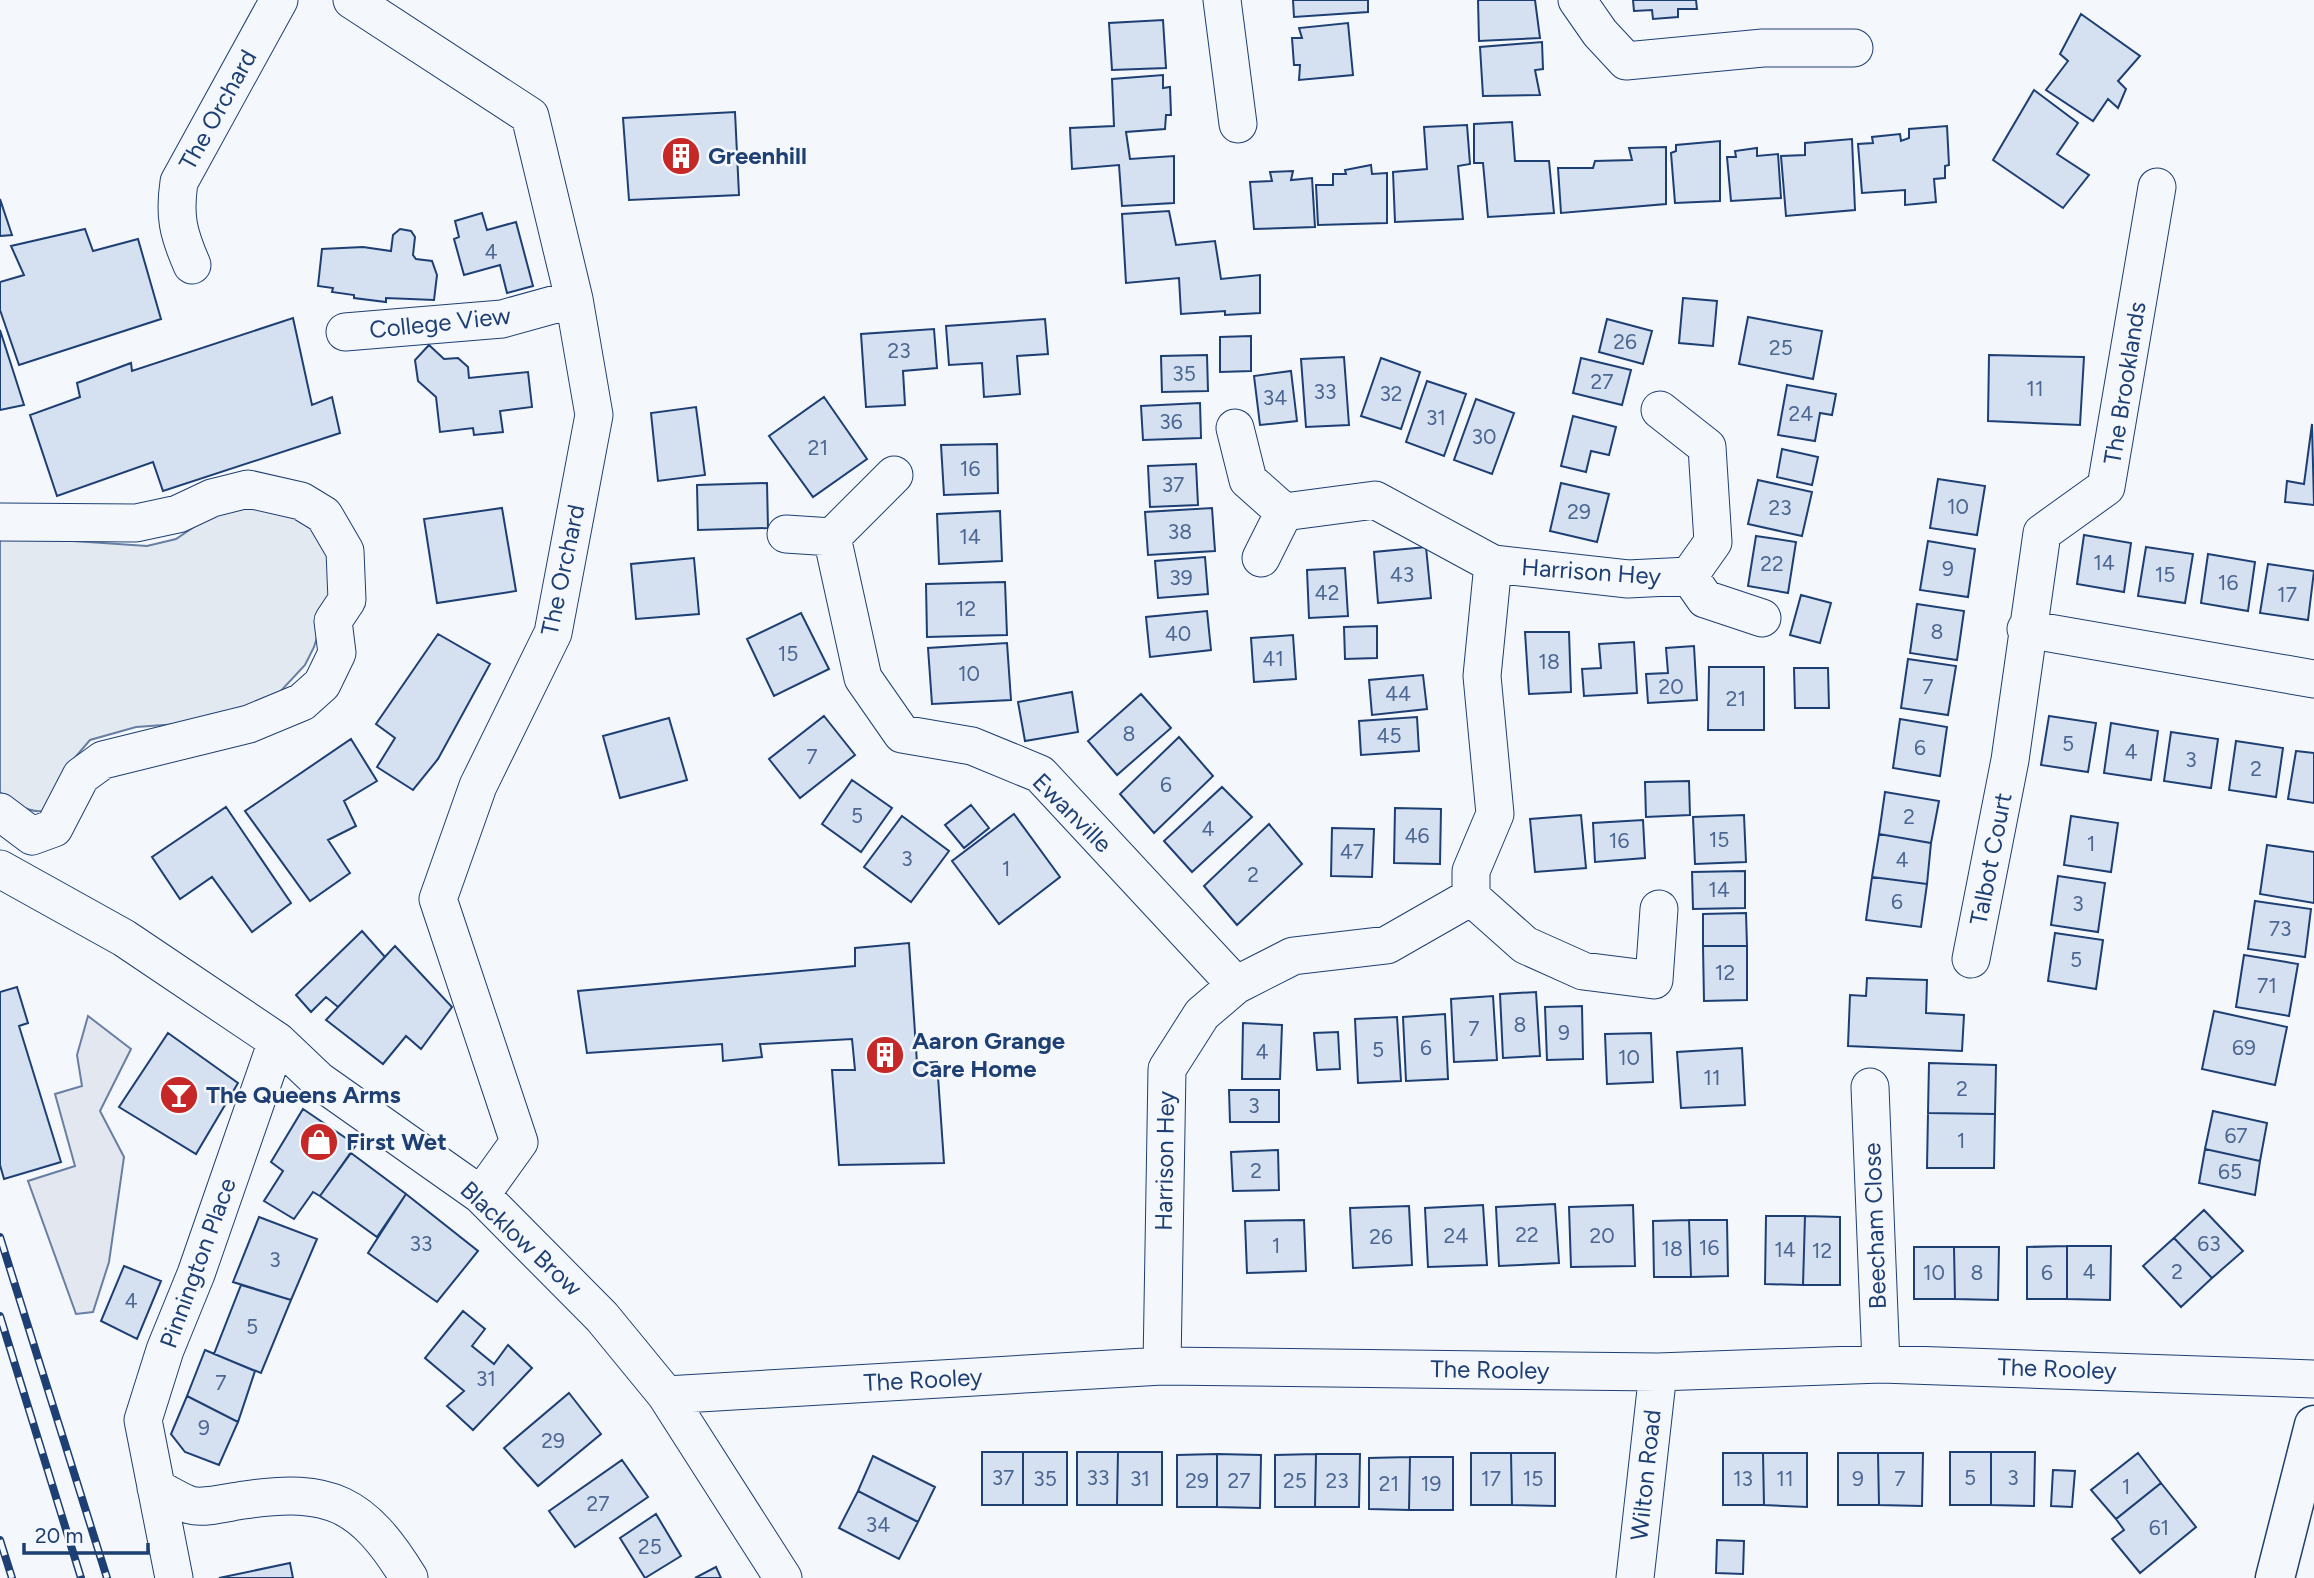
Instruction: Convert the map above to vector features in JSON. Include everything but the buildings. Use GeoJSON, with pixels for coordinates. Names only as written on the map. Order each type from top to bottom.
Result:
{"type":"FeatureCollection","features":[{"type":"Feature","properties":{"kind":"main road"},"geometry":{"type":"LineString","coordinates":[[2275,1578],[2314,1425]]}},
{"type":"Feature","properties":{"kind":"street","name":"The Orchard"},"geometry":{"type":"LineString","coordinates":[[192,265],[181,241],[174,213],[179,182],[279,0]]}},
{"type":"Feature","properties":{"kind":"street","name":"The Orchard"},"geometry":{"type":"LineString","coordinates":[[352,0],[530,116],[574,299],[594,415],[553,633],[478,786],[438,898],[520,1142],[481,1195]]}},
{"type":"Feature","properties":{"kind":"street"},"geometry":{"type":"LineString","coordinates":[[1222,0],[1238,124]]}},
{"type":"Feature","properties":{"kind":"street"},"geometry":{"type":"LineString","coordinates":[[1577,0],[1600,33],[1626,61],[1763,48],[1854,48]]}},
{"type":"Feature","properties":{"kind":"street","name":"The Brooklands"},"geometry":{"type":"LineString","coordinates":[[2010,760],[2026,629],[2042,533],[2106,487],[2157,187]]}},
{"type":"Feature","properties":{"kind":"street","name":"College View"},"geometry":{"type":"LineString","coordinates":[[345,332],[502,319],[574,299]]}},
{"type":"Feature","properties":{"kind":"street","name":"Harrison Hey"},"geometry":{"type":"LineString","coordinates":[[1660,410],[1707,447],[1713,542],[1689,576]]}},
{"type":"Feature","properties":{"kind":"street"},"geometry":{"type":"LineString","coordinates":[[1235,428],[1248,480],[1284,512],[1261,558]]}},
{"type":"Feature","properties":{"kind":"street"},"geometry":{"type":"LineString","coordinates":[[786,534],[832,537],[894,475]]}},
{"type":"Feature","properties":{"kind":"street"},"geometry":{"type":"LineString","coordinates":[[0,522],[136,523],[178,514],[212,498],[248,489],[277,493],[301,501],[324,514],[345,551],[347,600],[334,621],[337,653],[322,684],[302,702],[230,730],[103,760],[81,776],[54,828],[32,836],[0,812]]}},
{"type":"Feature","properties":{"kind":"street","name":"Harrison Hey"},"geometry":{"type":"LineString","coordinates":[[1284,512],[1375,500],[1493,564],[1628,579],[1689,576]]}},
{"type":"Feature","properties":{"kind":"street","name":"Ewanville"},"geometry":{"type":"LineString","coordinates":[[832,537],[863,678],[902,734],[972,746],[1040,774],[1236,985]]}},
{"type":"Feature","properties":{"kind":"street","name":"Harrison Hey"},"geometry":{"type":"LineString","coordinates":[[1162,1366],[1167,1069],[1202,1014],[1236,985],[1293,956],[1387,945],[1471,897],[1471,871],[1495,814],[1482,676],[1493,564]]}},
{"type":"Feature","properties":{"kind":"street","name":"Harrison Hey"},"geometry":{"type":"LineString","coordinates":[[1689,576],[1705,599],[1762,618]]}},
{"type":"Feature","properties":{"kind":"street"},"geometry":{"type":"LineString","coordinates":[[2026,629],[2314,679]]}},
{"type":"Feature","properties":{"kind":"street","name":"Talbot Court"},"geometry":{"type":"LineString","coordinates":[[1971,959],[2010,760]]}},
{"type":"Feature","properties":{"kind":"street","name":"Blacklow Brow"},"geometry":{"type":"LineString","coordinates":[[0,869],[124,938],[277,1041],[318,1080],[481,1195],[602,1317],[666,1395],[783,1578]]}},
{"type":"Feature","properties":{"kind":"street"},"geometry":{"type":"LineString","coordinates":[[1471,897],[1525,945],[1583,971],[1654,980],[1659,909]]}},
{"type":"Feature","properties":{"kind":"street","name":"Pinnington Place"},"geometry":{"type":"LineString","coordinates":[[174,1578],[143,1420],[165,1350],[196,1274],[277,1041]]}},
{"type":"Feature","properties":{"kind":"street","name":"Beecham Close"},"geometry":{"type":"LineString","coordinates":[[1870,1087],[1881,1364]]}},
{"type":"Feature","properties":{"kind":"street","name":"The Rooley"},"geometry":{"type":"LineString","coordinates":[[666,1395],[1162,1366],[1658,1372],[1881,1364],[2314,1379]]}},
{"type":"Feature","properties":{"kind":"street","name":"Wilton Road"},"geometry":{"type":"LineString","coordinates":[[1635,1578],[1658,1372]]}},
{"type":"Feature","properties":{"kind":"street"},"geometry":{"type":"LineString","coordinates":[[156,1488],[192,1506],[297,1493],[336,1501],[371,1527],[392,1550],[409,1578]]}},
{"type":"Feature","properties":{"kind":"shaded area"},"geometry":{"type":"Polygon","coordinates":[[[249,507],[283,511],[314,529],[329,550],[332,589],[314,647],[305,665],[278,694],[262,704],[178,724],[136,727],[90,740],[66,768],[43,811],[20,806],[0,792],[0,536],[147,546],[176,539],[210,516],[249,507]]]}},
{"type":"Feature","properties":{"kind":"shaded area"},"geometry":{"type":"Polygon","coordinates":[[[88,1016],[131,1049],[100,1111],[124,1157],[109,1262],[93,1312],[76,1314],[28,1181],[75,1166],[55,1094],[82,1086],[77,1055],[88,1016]]]}},
{"type":"Feature","properties":{"kind":"railway"},"geometry":{"type":"LineString","coordinates":[[0,1237],[107,1578]]}},
{"type":"Feature","properties":{"kind":"railway"},"geometry":{"type":"LineString","coordinates":[[0,1316],[81,1578]]}},
{"type":"Feature","properties":{"kind":"railway"},"geometry":{"type":"LineString","coordinates":[[0,1540],[12,1578]]}},
{"type":"Feature","properties":{"kind":"place","name":"Greenhill"},"geometry":{"type":"Point","coordinates":[681,156]}},
{"type":"Feature","properties":{"kind":"place","name":"Aaron Grange Care Home"},"geometry":{"type":"Point","coordinates":[885,1055]}},
{"type":"Feature","properties":{"kind":"place","name":"The Queens Arms"},"geometry":{"type":"Point","coordinates":[179,1095]}},
{"type":"Feature","properties":{"kind":"place","name":"First Wet"},"geometry":{"type":"Point","coordinates":[319,1142]}}]}
